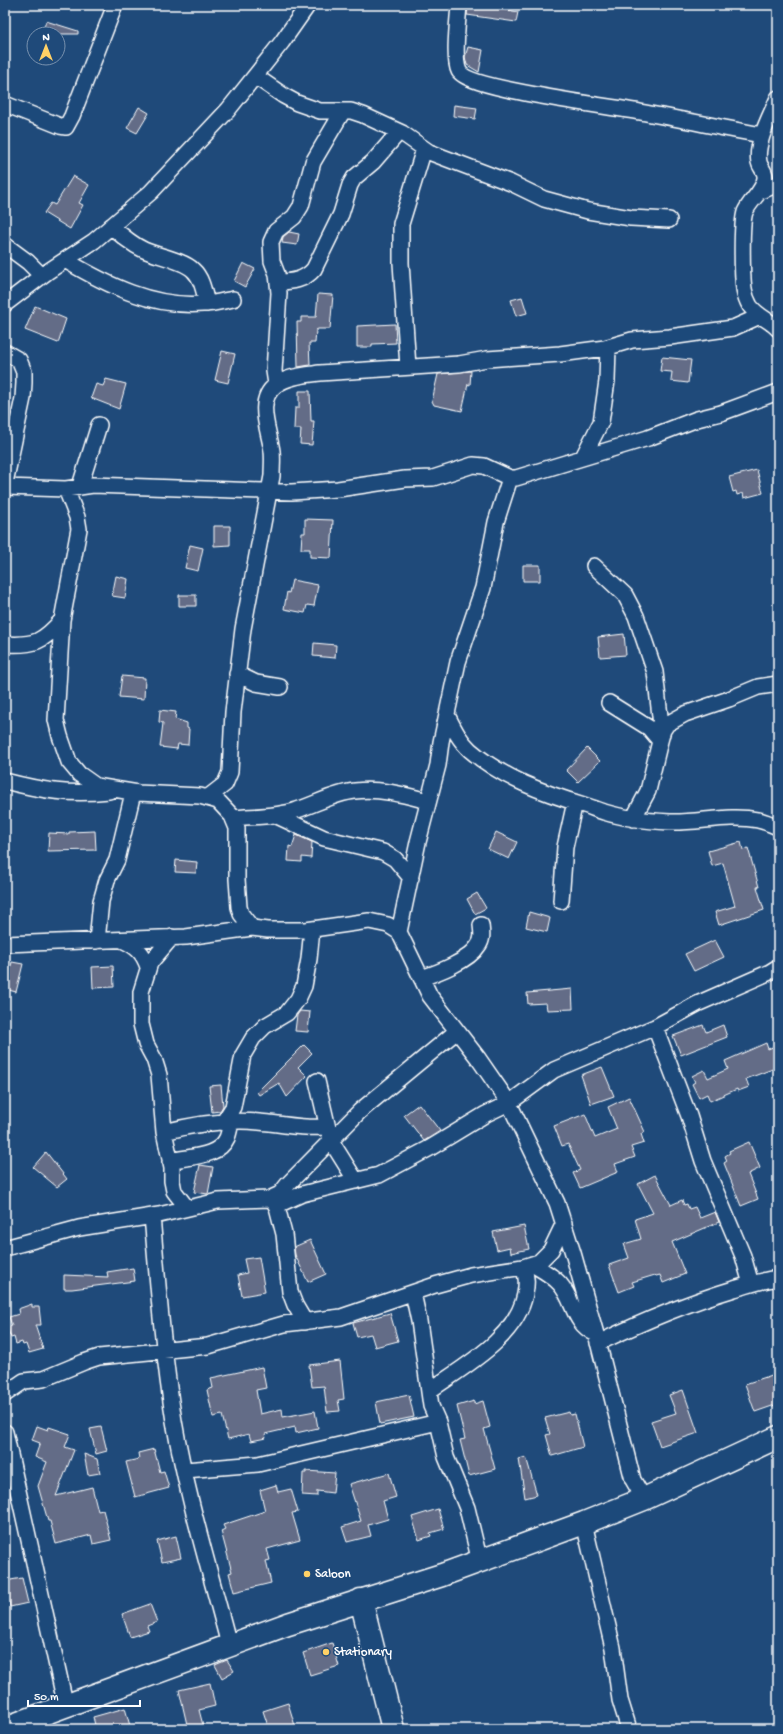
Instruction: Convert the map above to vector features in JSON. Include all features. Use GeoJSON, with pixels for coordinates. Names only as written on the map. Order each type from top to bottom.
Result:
{"type":"FeatureCollection","features":[{"type":"Feature","properties":{"kind":"street"},"geometry":{"type":"LineString","coordinates":[[5,104],[60,126],[66,126],[72,116],[115,5]]}},
{"type":"Feature","properties":{"kind":"street"},"geometry":{"type":"LineString","coordinates":[[5,304],[42,276],[94,241],[151,192],[228,110],[282,42],[308,5]]}},
{"type":"Feature","properties":{"kind":"street"},"geometry":{"type":"LineString","coordinates":[[459,5],[456,53],[457,65],[459,72],[466,78],[514,92],[640,112],[762,135]]}},
{"type":"Feature","properties":{"kind":"street"},"geometry":{"type":"LineString","coordinates":[[255,76],[297,103],[320,111],[351,112],[363,115],[399,132],[424,149],[459,164],[511,183],[544,199],[588,211],[630,218],[669,220]]}},
{"type":"Feature","properties":{"kind":"street"},"geometry":{"type":"LineString","coordinates":[[778,98],[762,135],[759,161],[764,171],[765,178],[759,192],[748,206],[744,217],[743,267],[746,296],[749,304],[760,316],[778,329]]}},
{"type":"Feature","properties":{"kind":"street"},"geometry":{"type":"LineString","coordinates":[[276,384],[274,371],[279,293],[271,253],[273,235],[281,226],[294,217],[301,206],[312,162],[344,112]]}},
{"type":"Feature","properties":{"kind":"street"},"geometry":{"type":"LineString","coordinates":[[278,282],[302,278],[309,274],[314,268],[341,214],[350,185],[354,178],[373,162],[399,132]]}},
{"type":"Feature","properties":{"kind":"street"},"geometry":{"type":"LineString","coordinates":[[408,367],[401,263],[401,224],[424,149]]}},
{"type":"Feature","properties":{"kind":"street"},"geometry":{"type":"LineString","coordinates":[[759,192],[778,184]]}},
{"type":"Feature","properties":{"kind":"street"},"geometry":{"type":"LineString","coordinates":[[111,226],[133,244],[145,250],[187,265],[199,277],[208,304]]}},
{"type":"Feature","properties":{"kind":"street"},"geometry":{"type":"LineString","coordinates":[[5,245],[28,262],[42,276]]}},
{"type":"Feature","properties":{"kind":"street"},"geometry":{"type":"LineString","coordinates":[[65,260],[106,283],[148,299],[184,304],[208,304],[233,299]]}},
{"type":"Feature","properties":{"kind":"street"},"geometry":{"type":"LineString","coordinates":[[207,798],[225,784],[230,772],[233,712],[237,674],[251,584],[272,476],[273,458],[264,413],[265,402],[267,395],[276,384],[306,375],[459,364],[487,359],[560,354],[608,347],[632,340],[670,337],[733,328],[760,316]]}},
{"type":"Feature","properties":{"kind":"street"},"geometry":{"type":"LineString","coordinates":[[583,457],[590,447],[601,422],[607,381],[608,347]]}},
{"type":"Feature","properties":{"kind":"street"},"geometry":{"type":"LineString","coordinates":[[5,352],[19,360],[24,372],[23,398],[5,483]]}},
{"type":"Feature","properties":{"kind":"street"},"geometry":{"type":"LineString","coordinates":[[5,487],[73,488],[93,485],[117,485],[268,492],[338,489],[405,480],[433,478],[472,465],[484,466],[510,478],[522,476],[654,436],[778,392]]}},
{"type":"Feature","properties":{"kind":"street"},"geometry":{"type":"LineString","coordinates":[[98,425],[73,488],[79,529],[62,620],[56,720],[60,736],[69,762],[79,774],[96,786],[133,793],[200,796],[218,801],[226,808],[233,818],[237,828],[237,879],[241,914],[252,928]]}},
{"type":"Feature","properties":{"kind":"street"},"geometry":{"type":"LineString","coordinates":[[399,932],[428,801],[438,765],[446,715],[458,662],[483,588],[496,522],[510,478]]}},
{"type":"Feature","properties":{"kind":"street"},"geometry":{"type":"LineString","coordinates":[[594,566],[625,595],[636,616],[655,672],[661,737]]}},
{"type":"Feature","properties":{"kind":"street"},"geometry":{"type":"LineString","coordinates":[[5,644],[35,643],[51,634],[62,620]]}},
{"type":"Feature","properties":{"kind":"street"},"geometry":{"type":"LineString","coordinates":[[237,674],[256,683],[280,687]]}},
{"type":"Feature","properties":{"kind":"street"},"geometry":{"type":"LineString","coordinates":[[633,819],[648,791],[661,737],[667,724],[685,714],[758,687],[778,684]]}},
{"type":"Feature","properties":{"kind":"street"},"geometry":{"type":"LineString","coordinates":[[609,703],[661,737]]}},
{"type":"Feature","properties":{"kind":"street"},"geometry":{"type":"LineString","coordinates":[[446,715],[455,733],[469,749],[487,763],[505,774],[536,789],[604,812],[633,819],[673,822],[741,818],[759,820],[778,827]]}},
{"type":"Feature","properties":{"kind":"street"},"geometry":{"type":"LineString","coordinates":[[5,781],[59,792],[79,794],[116,790]]}},
{"type":"Feature","properties":{"kind":"street"},"geometry":{"type":"LineString","coordinates":[[233,818],[275,815],[296,810],[355,791],[390,792],[428,801]]}},
{"type":"Feature","properties":{"kind":"street"},"geometry":{"type":"LineString","coordinates":[[96,941],[101,901],[107,880],[117,860],[133,793]]}},
{"type":"Feature","properties":{"kind":"street"},"geometry":{"type":"LineString","coordinates":[[561,901],[565,847],[575,802]]}},
{"type":"Feature","properties":{"kind":"street"},"geometry":{"type":"LineString","coordinates":[[275,815],[324,838],[383,852],[395,859],[411,878]]}},
{"type":"Feature","properties":{"kind":"street"},"geometry":{"type":"LineString","coordinates":[[5,944],[172,937],[216,934],[252,928],[286,931],[312,930],[369,921],[388,924],[399,932],[408,947],[420,978],[430,996],[509,1103],[548,1182],[564,1223],[597,1339],[633,1480],[644,1499]]}},
{"type":"Feature","properties":{"kind":"street"},"geometry":{"type":"LineString","coordinates":[[420,978],[459,962],[472,953],[478,947],[482,939],[481,925]]}},
{"type":"Feature","properties":{"kind":"street"},"geometry":{"type":"LineString","coordinates":[[170,1161],[206,1154],[218,1149],[228,1137],[227,1122],[233,1107],[243,1055],[253,1038],[266,1026],[287,1013],[298,999],[304,986],[312,930]]}},
{"type":"Feature","properties":{"kind":"street"},"geometry":{"type":"LineString","coordinates":[[172,937],[159,950],[148,967],[141,992],[141,1024],[146,1044],[154,1059],[159,1075],[164,1132],[174,1191],[187,1208]]}},
{"type":"Feature","properties":{"kind":"street"},"geometry":{"type":"LineString","coordinates":[[122,940],[137,947],[142,953],[148,967]]}},
{"type":"Feature","properties":{"kind":"street"},"geometry":{"type":"LineString","coordinates":[[5,1248],[79,1228],[121,1220],[156,1216],[218,1201],[282,1203],[302,1194],[379,1175],[430,1148],[486,1114],[509,1103],[554,1070],[655,1027],[697,1004],[770,972],[778,967]]}},
{"type":"Feature","properties":{"kind":"street"},"geometry":{"type":"LineString","coordinates":[[655,1027],[689,1116],[703,1161],[743,1256],[751,1284]]}},
{"type":"Feature","properties":{"kind":"street"},"geometry":{"type":"LineString","coordinates":[[305,1322],[295,1305],[290,1292],[284,1234],[275,1203],[280,1194],[329,1134],[428,1056],[457,1031]]}},
{"type":"Feature","properties":{"kind":"street"},"geometry":{"type":"LineString","coordinates":[[317,1081],[329,1134],[356,1181]]}},
{"type":"Feature","properties":{"kind":"street"},"geometry":{"type":"LineString","coordinates":[[164,1132],[189,1126],[227,1122],[259,1122],[309,1128],[329,1134]]}},
{"type":"Feature","properties":{"kind":"street"},"geometry":{"type":"LineString","coordinates":[[174,1191],[156,1216],[164,1352],[175,1422],[185,1470],[229,1646]]}},
{"type":"Feature","properties":{"kind":"street"},"geometry":{"type":"LineString","coordinates":[[5,1394],[24,1381],[43,1380],[84,1362],[99,1358],[208,1346],[284,1324],[341,1318],[413,1292],[471,1275],[527,1266],[539,1262],[550,1250],[564,1223]]}},
{"type":"Feature","properties":{"kind":"street"},"geometry":{"type":"LineString","coordinates":[[527,1266],[550,1275],[561,1285],[579,1321],[597,1339]]}},
{"type":"Feature","properties":{"kind":"street"},"geometry":{"type":"LineString","coordinates":[[429,1391],[486,1350],[501,1336],[516,1317],[524,1299],[527,1281],[527,1266]]}},
{"type":"Feature","properties":{"kind":"street"},"geometry":{"type":"LineString","coordinates":[[597,1339],[702,1298],[778,1278]]}},
{"type":"Feature","properties":{"kind":"street"},"geometry":{"type":"LineString","coordinates":[[413,1292],[419,1321],[431,1406],[438,1422],[446,1456],[467,1508],[480,1562]]}},
{"type":"Feature","properties":{"kind":"street"},"geometry":{"type":"LineString","coordinates":[[185,1470],[258,1464],[438,1422]]}},
{"type":"Feature","properties":{"kind":"street"},"geometry":{"type":"LineString","coordinates":[[5,1432],[66,1707]]}},
{"type":"Feature","properties":{"kind":"street"},"geometry":{"type":"LineString","coordinates":[[5,1728],[66,1707],[229,1646],[361,1600],[480,1562],[584,1523],[644,1499],[778,1437]]}},
{"type":"Feature","properties":{"kind":"street"},"geometry":{"type":"LineString","coordinates":[[584,1523],[613,1648],[620,1700],[629,1729]]}},
{"type":"Feature","properties":{"kind":"street"},"geometry":{"type":"LineString","coordinates":[[361,1600],[393,1729]]}},
{"type":"Feature","properties":{"kind":"building"},"geometry":{"type":"Polygon","coordinates":[[[468,5],[491,5],[490,7],[518,12],[516,22],[467,15],[468,5]]]}},
{"type":"Feature","properties":{"kind":"building"},"geometry":{"type":"Polygon","coordinates":[[[46,21],[62,26],[44,26],[46,21]]]}},
{"type":"Feature","properties":{"kind":"building"},"geometry":{"type":"Polygon","coordinates":[[[66,27],[78,31],[78,34],[66,34],[66,27]]]}},
{"type":"Feature","properties":{"kind":"building"},"geometry":{"type":"Polygon","coordinates":[[[468,47],[483,50],[479,72],[467,65],[465,57],[468,47]]]}},
{"type":"Feature","properties":{"kind":"building"},"geometry":{"type":"Polygon","coordinates":[[[454,105],[477,108],[475,119],[453,116],[454,105]]]}},
{"type":"Feature","properties":{"kind":"building"},"geometry":{"type":"Polygon","coordinates":[[[139,107],[149,113],[137,133],[127,128],[139,107]]]}},
{"type":"Feature","properties":{"kind":"building"},"geometry":{"type":"Polygon","coordinates":[[[73,176],[89,185],[79,203],[83,205],[70,229],[44,213],[51,203],[55,205],[73,176]]]}},
{"type":"Feature","properties":{"kind":"building"},"geometry":{"type":"Polygon","coordinates":[[[289,232],[299,234],[297,245],[282,243],[283,237],[289,232]]]}},
{"type":"Feature","properties":{"kind":"building"},"geometry":{"type":"Polygon","coordinates":[[[243,263],[255,269],[245,287],[234,281],[243,263]]]}},
{"type":"Feature","properties":{"kind":"building"},"geometry":{"type":"Polygon","coordinates":[[[318,294],[333,295],[330,329],[316,330],[315,343],[309,343],[310,365],[298,367],[297,322],[301,322],[301,317],[316,317],[318,294]]]}},
{"type":"Feature","properties":{"kind":"building"},"geometry":{"type":"Polygon","coordinates":[[[522,297],[527,313],[516,316],[511,300],[522,297]]]}},
{"type":"Feature","properties":{"kind":"building"},"geometry":{"type":"Polygon","coordinates":[[[35,306],[66,319],[58,343],[25,330],[35,306]]]}},
{"type":"Feature","properties":{"kind":"building"},"geometry":{"type":"Polygon","coordinates":[[[395,324],[396,343],[372,344],[372,347],[357,347],[357,326],[395,324]]]}},
{"type":"Feature","properties":{"kind":"building"},"geometry":{"type":"Polygon","coordinates":[[[222,351],[235,354],[228,383],[215,380],[222,351]]]}},
{"type":"Feature","properties":{"kind":"building"},"geometry":{"type":"Polygon","coordinates":[[[662,357],[691,360],[688,383],[671,381],[672,372],[660,371],[662,357]]]}},
{"type":"Feature","properties":{"kind":"building"},"geometry":{"type":"Polygon","coordinates":[[[471,371],[470,385],[468,384],[462,411],[434,405],[432,401],[438,374],[471,371]]]}},
{"type":"Feature","properties":{"kind":"building"},"geometry":{"type":"Polygon","coordinates":[[[106,379],[126,384],[119,409],[91,398],[96,384],[103,386],[106,379]]]}},
{"type":"Feature","properties":{"kind":"building"},"geometry":{"type":"Polygon","coordinates":[[[299,391],[310,391],[311,421],[314,421],[312,445],[300,444],[301,429],[294,429],[295,408],[299,408],[299,391]]]}},
{"type":"Feature","properties":{"kind":"building"},"geometry":{"type":"Polygon","coordinates":[[[757,470],[763,493],[744,498],[743,493],[737,495],[736,491],[733,492],[729,477],[757,470]]]}},
{"type":"Feature","properties":{"kind":"building"},"geometry":{"type":"Polygon","coordinates":[[[305,519],[333,520],[331,558],[310,557],[310,549],[301,549],[302,533],[305,533],[305,519]]]}},
{"type":"Feature","properties":{"kind":"building"},"geometry":{"type":"Polygon","coordinates":[[[214,526],[230,526],[230,545],[214,546],[214,526]]]}},
{"type":"Feature","properties":{"kind":"building"},"geometry":{"type":"Polygon","coordinates":[[[190,545],[203,548],[198,571],[185,568],[190,545]]]}},
{"type":"Feature","properties":{"kind":"building"},"geometry":{"type":"Polygon","coordinates":[[[523,565],[540,565],[540,581],[523,581],[523,565]]]}},
{"type":"Feature","properties":{"kind":"building"},"geometry":{"type":"Polygon","coordinates":[[[116,576],[128,579],[125,598],[112,596],[116,576]]]}},
{"type":"Feature","properties":{"kind":"building"},"geometry":{"type":"Polygon","coordinates":[[[292,580],[318,585],[314,606],[307,605],[305,613],[284,609],[287,592],[289,593],[292,580]]]}},
{"type":"Feature","properties":{"kind":"building"},"geometry":{"type":"Polygon","coordinates":[[[179,595],[196,595],[196,606],[179,606],[179,595]]]}},
{"type":"Feature","properties":{"kind":"building"},"geometry":{"type":"Polygon","coordinates":[[[624,634],[626,655],[600,657],[598,637],[624,634]]]}},
{"type":"Feature","properties":{"kind":"building"},"geometry":{"type":"Polygon","coordinates":[[[314,643],[336,645],[335,658],[313,656],[314,643]]]}},
{"type":"Feature","properties":{"kind":"building"},"geometry":{"type":"Polygon","coordinates":[[[122,676],[145,678],[144,699],[119,697],[122,676]]]}},
{"type":"Feature","properties":{"kind":"building"},"geometry":{"type":"Polygon","coordinates":[[[160,710],[176,712],[175,719],[187,723],[187,728],[189,729],[188,745],[178,744],[177,749],[160,747],[163,723],[159,722],[160,710]]]}},
{"type":"Feature","properties":{"kind":"building"},"geometry":{"type":"Polygon","coordinates":[[[587,748],[600,761],[578,782],[566,770],[587,748]]]}},
{"type":"Feature","properties":{"kind":"building"},"geometry":{"type":"Polygon","coordinates":[[[95,831],[96,850],[48,851],[49,833],[69,834],[69,832],[95,831]]]}},
{"type":"Feature","properties":{"kind":"building"},"geometry":{"type":"Polygon","coordinates":[[[496,832],[517,842],[509,859],[488,849],[496,832]]]}},
{"type":"Feature","properties":{"kind":"building"},"geometry":{"type":"Polygon","coordinates":[[[296,835],[312,842],[311,858],[302,857],[302,862],[288,861],[289,846],[292,847],[296,835]]]}},
{"type":"Feature","properties":{"kind":"building"},"geometry":{"type":"Polygon","coordinates":[[[741,842],[743,850],[748,848],[764,910],[719,925],[715,912],[735,906],[723,863],[712,866],[708,851],[741,842]]]}},
{"type":"Feature","properties":{"kind":"building"},"geometry":{"type":"Polygon","coordinates":[[[176,860],[197,862],[196,873],[175,872],[176,860]]]}},
{"type":"Feature","properties":{"kind":"building"},"geometry":{"type":"Polygon","coordinates":[[[477,893],[486,908],[475,914],[467,899],[477,893]]]}},
{"type":"Feature","properties":{"kind":"building"},"geometry":{"type":"Polygon","coordinates":[[[529,912],[550,918],[547,932],[526,927],[529,912]]]}},
{"type":"Feature","properties":{"kind":"building"},"geometry":{"type":"Polygon","coordinates":[[[715,940],[724,957],[694,971],[685,954],[715,940]]]}},
{"type":"Feature","properties":{"kind":"building"},"geometry":{"type":"Polygon","coordinates":[[[12,962],[23,964],[16,992],[5,989],[12,962]]]}},
{"type":"Feature","properties":{"kind":"building"},"geometry":{"type":"Polygon","coordinates":[[[113,966],[114,987],[93,988],[92,967],[113,966]]]}},
{"type":"Feature","properties":{"kind":"building"},"geometry":{"type":"Polygon","coordinates":[[[572,989],[573,1009],[547,1010],[546,1003],[528,1004],[527,993],[572,989]]]}},
{"type":"Feature","properties":{"kind":"building"},"geometry":{"type":"Polygon","coordinates":[[[300,1011],[310,1012],[308,1032],[295,1031],[297,1015],[300,1011]]]}},
{"type":"Feature","properties":{"kind":"building"},"geometry":{"type":"Polygon","coordinates":[[[703,1025],[706,1032],[723,1025],[727,1037],[681,1055],[673,1036],[703,1025]]]}},
{"type":"Feature","properties":{"kind":"building"},"geometry":{"type":"Polygon","coordinates":[[[766,1043],[768,1049],[775,1046],[778,1053],[778,1067],[746,1079],[749,1087],[738,1091],[737,1089],[710,1101],[707,1094],[699,1098],[692,1084],[695,1082],[692,1076],[704,1070],[708,1078],[728,1069],[725,1061],[766,1043]]]}},
{"type":"Feature","properties":{"kind":"building"},"geometry":{"type":"Polygon","coordinates":[[[304,1045],[312,1053],[298,1067],[307,1076],[287,1097],[279,1083],[259,1095],[257,1092],[304,1045]]]}},
{"type":"Feature","properties":{"kind":"building"},"geometry":{"type":"Polygon","coordinates":[[[602,1067],[614,1096],[591,1104],[581,1075],[602,1067]]]}},
{"type":"Feature","properties":{"kind":"building"},"geometry":{"type":"Polygon","coordinates":[[[221,1085],[223,1106],[220,1111],[212,1112],[209,1086],[221,1085]]]}},
{"type":"Feature","properties":{"kind":"building"},"geometry":{"type":"Polygon","coordinates":[[[629,1097],[645,1132],[641,1134],[644,1143],[631,1147],[635,1157],[615,1164],[618,1172],[580,1188],[573,1173],[580,1170],[568,1144],[562,1146],[554,1126],[585,1114],[595,1138],[617,1129],[608,1107],[629,1097]]]}},
{"type":"Feature","properties":{"kind":"building"},"geometry":{"type":"Polygon","coordinates":[[[419,1104],[440,1131],[424,1141],[404,1115],[419,1104]]]}},
{"type":"Feature","properties":{"kind":"building"},"geometry":{"type":"Polygon","coordinates":[[[749,1142],[760,1168],[748,1174],[758,1199],[741,1206],[724,1163],[727,1161],[725,1156],[730,1153],[729,1151],[749,1142]]]}},
{"type":"Feature","properties":{"kind":"building"},"geometry":{"type":"Polygon","coordinates":[[[46,1152],[67,1179],[57,1187],[33,1167],[46,1152]]]}},
{"type":"Feature","properties":{"kind":"building"},"geometry":{"type":"Polygon","coordinates":[[[200,1165],[213,1167],[208,1194],[194,1192],[200,1165]]]}},
{"type":"Feature","properties":{"kind":"building"},"geometry":{"type":"Polygon","coordinates":[[[655,1175],[671,1205],[682,1200],[684,1205],[687,1204],[689,1209],[695,1207],[700,1218],[715,1212],[719,1222],[672,1242],[685,1274],[663,1283],[660,1275],[655,1275],[632,1282],[634,1286],[619,1292],[609,1265],[629,1258],[624,1244],[641,1239],[635,1219],[653,1213],[638,1184],[655,1175]]]}},
{"type":"Feature","properties":{"kind":"building"},"geometry":{"type":"Polygon","coordinates":[[[524,1226],[529,1249],[511,1253],[510,1247],[497,1250],[493,1232],[524,1226]]]}},
{"type":"Feature","properties":{"kind":"building"},"geometry":{"type":"Polygon","coordinates":[[[310,1240],[326,1274],[308,1282],[295,1255],[294,1247],[310,1240]]]}},
{"type":"Feature","properties":{"kind":"building"},"geometry":{"type":"Polygon","coordinates":[[[259,1257],[265,1292],[242,1296],[238,1275],[247,1273],[244,1259],[259,1257]]]}},
{"type":"Feature","properties":{"kind":"building"},"geometry":{"type":"Polygon","coordinates":[[[133,1268],[135,1281],[64,1289],[64,1275],[108,1277],[107,1272],[133,1268]]]}},
{"type":"Feature","properties":{"kind":"building"},"geometry":{"type":"Polygon","coordinates":[[[32,1304],[32,1307],[39,1307],[41,1325],[35,1325],[43,1349],[29,1353],[26,1344],[23,1345],[22,1342],[16,1344],[14,1337],[11,1338],[7,1327],[12,1326],[9,1317],[19,1314],[18,1309],[32,1304]]]}},
{"type":"Feature","properties":{"kind":"building"},"geometry":{"type":"Polygon","coordinates":[[[390,1313],[398,1341],[375,1347],[371,1334],[357,1337],[353,1323],[390,1313]]]}},
{"type":"Feature","properties":{"kind":"building"},"geometry":{"type":"Polygon","coordinates":[[[340,1361],[344,1399],[338,1400],[340,1411],[327,1412],[324,1386],[312,1387],[309,1365],[340,1361]]]}},
{"type":"Feature","properties":{"kind":"building"},"geometry":{"type":"Polygon","coordinates":[[[262,1367],[266,1388],[256,1390],[260,1414],[282,1409],[283,1417],[315,1411],[318,1428],[296,1433],[295,1427],[265,1434],[266,1438],[251,1441],[249,1434],[228,1439],[222,1415],[213,1417],[207,1390],[213,1388],[211,1378],[262,1367]]]}},
{"type":"Feature","properties":{"kind":"building"},"geometry":{"type":"Polygon","coordinates":[[[778,1373],[778,1404],[755,1412],[745,1384],[778,1373]]]}},
{"type":"Feature","properties":{"kind":"building"},"geometry":{"type":"Polygon","coordinates":[[[683,1390],[698,1433],[660,1446],[651,1421],[676,1413],[669,1395],[683,1390]]]}},
{"type":"Feature","properties":{"kind":"building"},"geometry":{"type":"Polygon","coordinates":[[[409,1395],[414,1417],[380,1424],[376,1402],[409,1395]]]}},
{"type":"Feature","properties":{"kind":"building"},"geometry":{"type":"Polygon","coordinates":[[[474,1401],[474,1404],[483,1401],[490,1427],[484,1429],[495,1469],[469,1476],[460,1440],[465,1439],[457,1406],[474,1401]]]}},
{"type":"Feature","properties":{"kind":"building"},"geometry":{"type":"Polygon","coordinates":[[[569,1412],[570,1415],[575,1414],[583,1447],[552,1456],[546,1435],[550,1434],[545,1418],[569,1412]]]}},
{"type":"Feature","properties":{"kind":"building"},"geometry":{"type":"Polygon","coordinates":[[[37,1426],[48,1430],[49,1427],[70,1434],[65,1447],[74,1450],[56,1496],[92,1487],[98,1511],[103,1510],[111,1540],[93,1544],[91,1535],[56,1544],[38,1486],[47,1462],[35,1457],[40,1443],[32,1440],[37,1426]]]}},
{"type":"Feature","properties":{"kind":"building"},"geometry":{"type":"Polygon","coordinates":[[[101,1427],[107,1451],[96,1454],[90,1429],[101,1427]]]}},
{"type":"Feature","properties":{"kind":"building"},"geometry":{"type":"Polygon","coordinates":[[[154,1449],[160,1472],[164,1471],[169,1488],[135,1497],[126,1462],[139,1459],[138,1453],[154,1449]]]}},
{"type":"Feature","properties":{"kind":"building"},"geometry":{"type":"Polygon","coordinates":[[[84,1454],[97,1459],[100,1473],[88,1475],[84,1454]]]}},
{"type":"Feature","properties":{"kind":"building"},"geometry":{"type":"Polygon","coordinates":[[[526,1457],[537,1495],[525,1498],[519,1459],[526,1457]]]}},
{"type":"Feature","properties":{"kind":"building"},"geometry":{"type":"Polygon","coordinates":[[[306,1471],[335,1473],[333,1493],[317,1491],[317,1496],[302,1495],[303,1473],[306,1473],[306,1471]]]}},
{"type":"Feature","properties":{"kind":"building"},"geometry":{"type":"Polygon","coordinates":[[[389,1473],[396,1497],[383,1501],[388,1519],[368,1525],[371,1536],[347,1542],[342,1527],[361,1521],[349,1484],[389,1473]]]}},
{"type":"Feature","properties":{"kind":"building"},"geometry":{"type":"Polygon","coordinates":[[[276,1485],[278,1492],[291,1489],[298,1512],[292,1513],[300,1540],[267,1549],[270,1560],[266,1561],[271,1583],[234,1592],[229,1573],[232,1572],[221,1531],[225,1529],[223,1525],[265,1511],[260,1490],[276,1485]]]}},
{"type":"Feature","properties":{"kind":"building"},"geometry":{"type":"Polygon","coordinates":[[[438,1509],[444,1529],[430,1533],[431,1536],[419,1540],[412,1517],[438,1509]]]}},
{"type":"Feature","properties":{"kind":"building"},"geometry":{"type":"Polygon","coordinates":[[[176,1536],[181,1558],[162,1562],[157,1541],[176,1536]]]}},
{"type":"Feature","properties":{"kind":"building"},"geometry":{"type":"Polygon","coordinates":[[[22,1578],[28,1603],[10,1607],[5,1581],[22,1578]]]}},
{"type":"Feature","properties":{"kind":"building"},"geometry":{"type":"Polygon","coordinates":[[[150,1604],[157,1622],[147,1626],[149,1631],[130,1637],[122,1614],[150,1604]]]}},
{"type":"Feature","properties":{"kind":"building"},"geometry":{"type":"Polygon","coordinates":[[[332,1643],[339,1666],[310,1675],[303,1653],[332,1643]]]}},
{"type":"Feature","properties":{"kind":"building"},"geometry":{"type":"Polygon","coordinates":[[[227,1660],[234,1671],[222,1678],[215,1665],[227,1660]]]}},
{"type":"Feature","properties":{"kind":"building"},"geometry":{"type":"Polygon","coordinates":[[[210,1683],[215,1706],[199,1710],[204,1729],[188,1729],[179,1690],[210,1683]]]}},
{"type":"Feature","properties":{"kind":"building"},"geometry":{"type":"Polygon","coordinates":[[[288,1703],[296,1729],[269,1729],[263,1711],[288,1703]]]}},
{"type":"Feature","properties":{"kind":"building"},"geometry":{"type":"Polygon","coordinates":[[[125,1708],[130,1726],[120,1729],[96,1729],[93,1717],[125,1708]]]}},
{"type":"Feature","properties":{"kind":"place","name":"Saloon"},"geometry":{"type":"Point","coordinates":[307,1574]}},
{"type":"Feature","properties":{"kind":"place","name":"Stationary"},"geometry":{"type":"Point","coordinates":[326,1652]}}]}
